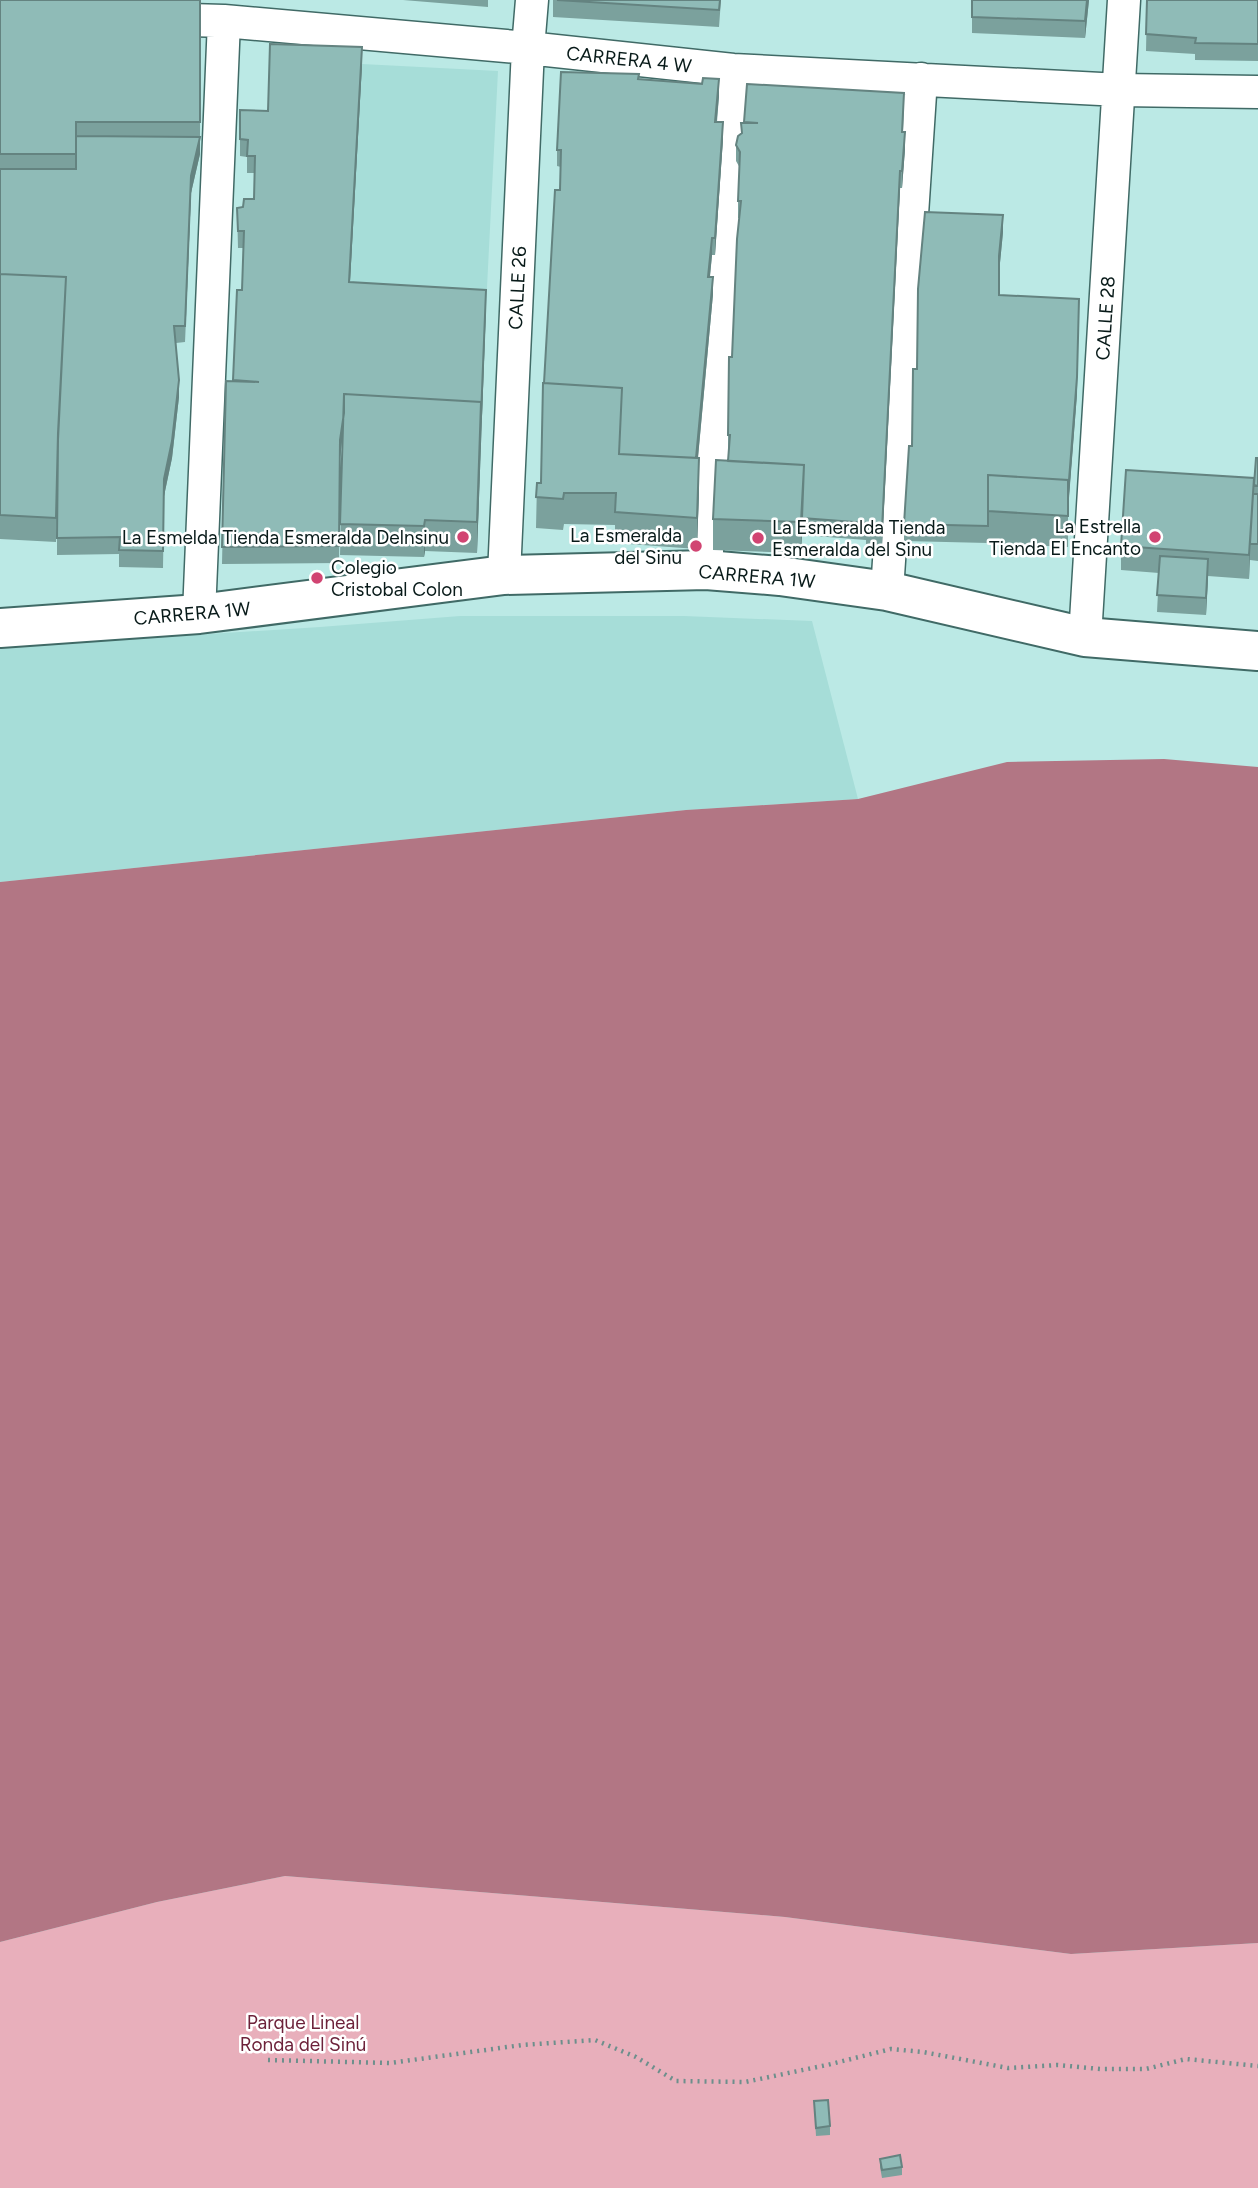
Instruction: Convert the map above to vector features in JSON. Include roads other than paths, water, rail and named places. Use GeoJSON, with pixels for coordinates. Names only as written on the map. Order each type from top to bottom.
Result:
{"type":"FeatureCollection","features":[{"type":"Feature","properties":{"kind":"street","name":"CALLE 26"},"geometry":{"type":"LineString","coordinates":[[504,575],[532,0]]}},
{"type":"Feature","properties":{"kind":"street","name":"CALLE 28"},"geometry":{"type":"LineString","coordinates":[[1085,637],[1124,0]]}},
{"type":"Feature","properties":{"kind":"street","name":"CARRERA 4 W"},"geometry":{"type":"LineString","coordinates":[[132,19],[224,21],[528,48],[733,70],[1119,90],[1258,92]]}},
{"type":"Feature","properties":{"kind":"street"},"geometry":{"type":"LineString","coordinates":[[200,614],[224,21]]}},
{"type":"Feature","properties":{"kind":"street"},"geometry":{"type":"LineString","coordinates":[[706,570],[733,70]]}},
{"type":"Feature","properties":{"kind":"street"},"geometry":{"type":"LineString","coordinates":[[887,591],[921,79]]}},
{"type":"Feature","properties":{"kind":"street","name":"CARRERA 1W"},"geometry":{"type":"LineString","coordinates":[[0,628],[200,614],[504,575],[706,570],[780,576],[887,591],[1085,637],[1258,651]]}},
{"type":"Feature","properties":{"kind":"place","name":"La Esmelda Tienda Esmeralda Delnsinu"},"geometry":{"type":"Point","coordinates":[463,537]}},
{"type":"Feature","properties":{"kind":"place","name":"La Estrella Tienda El Encanto"},"geometry":{"type":"Point","coordinates":[1155,537]}},
{"type":"Feature","properties":{"kind":"place","name":"La Esmeralda Tienda Esmeralda del Sinu"},"geometry":{"type":"Point","coordinates":[758,538]}},
{"type":"Feature","properties":{"kind":"place","name":"La Esmeralda del Sinu"},"geometry":{"type":"Point","coordinates":[696,546]}},
{"type":"Feature","properties":{"kind":"place","name":"Colegio Cristobal Colon"},"geometry":{"type":"Point","coordinates":[317,578]}},
{"type":"Feature","properties":{"kind":"park label","name":"Parque Lineal Ronda del Sinú"},"geometry":{"type":"Point","coordinates":[303,2033]}}]}
